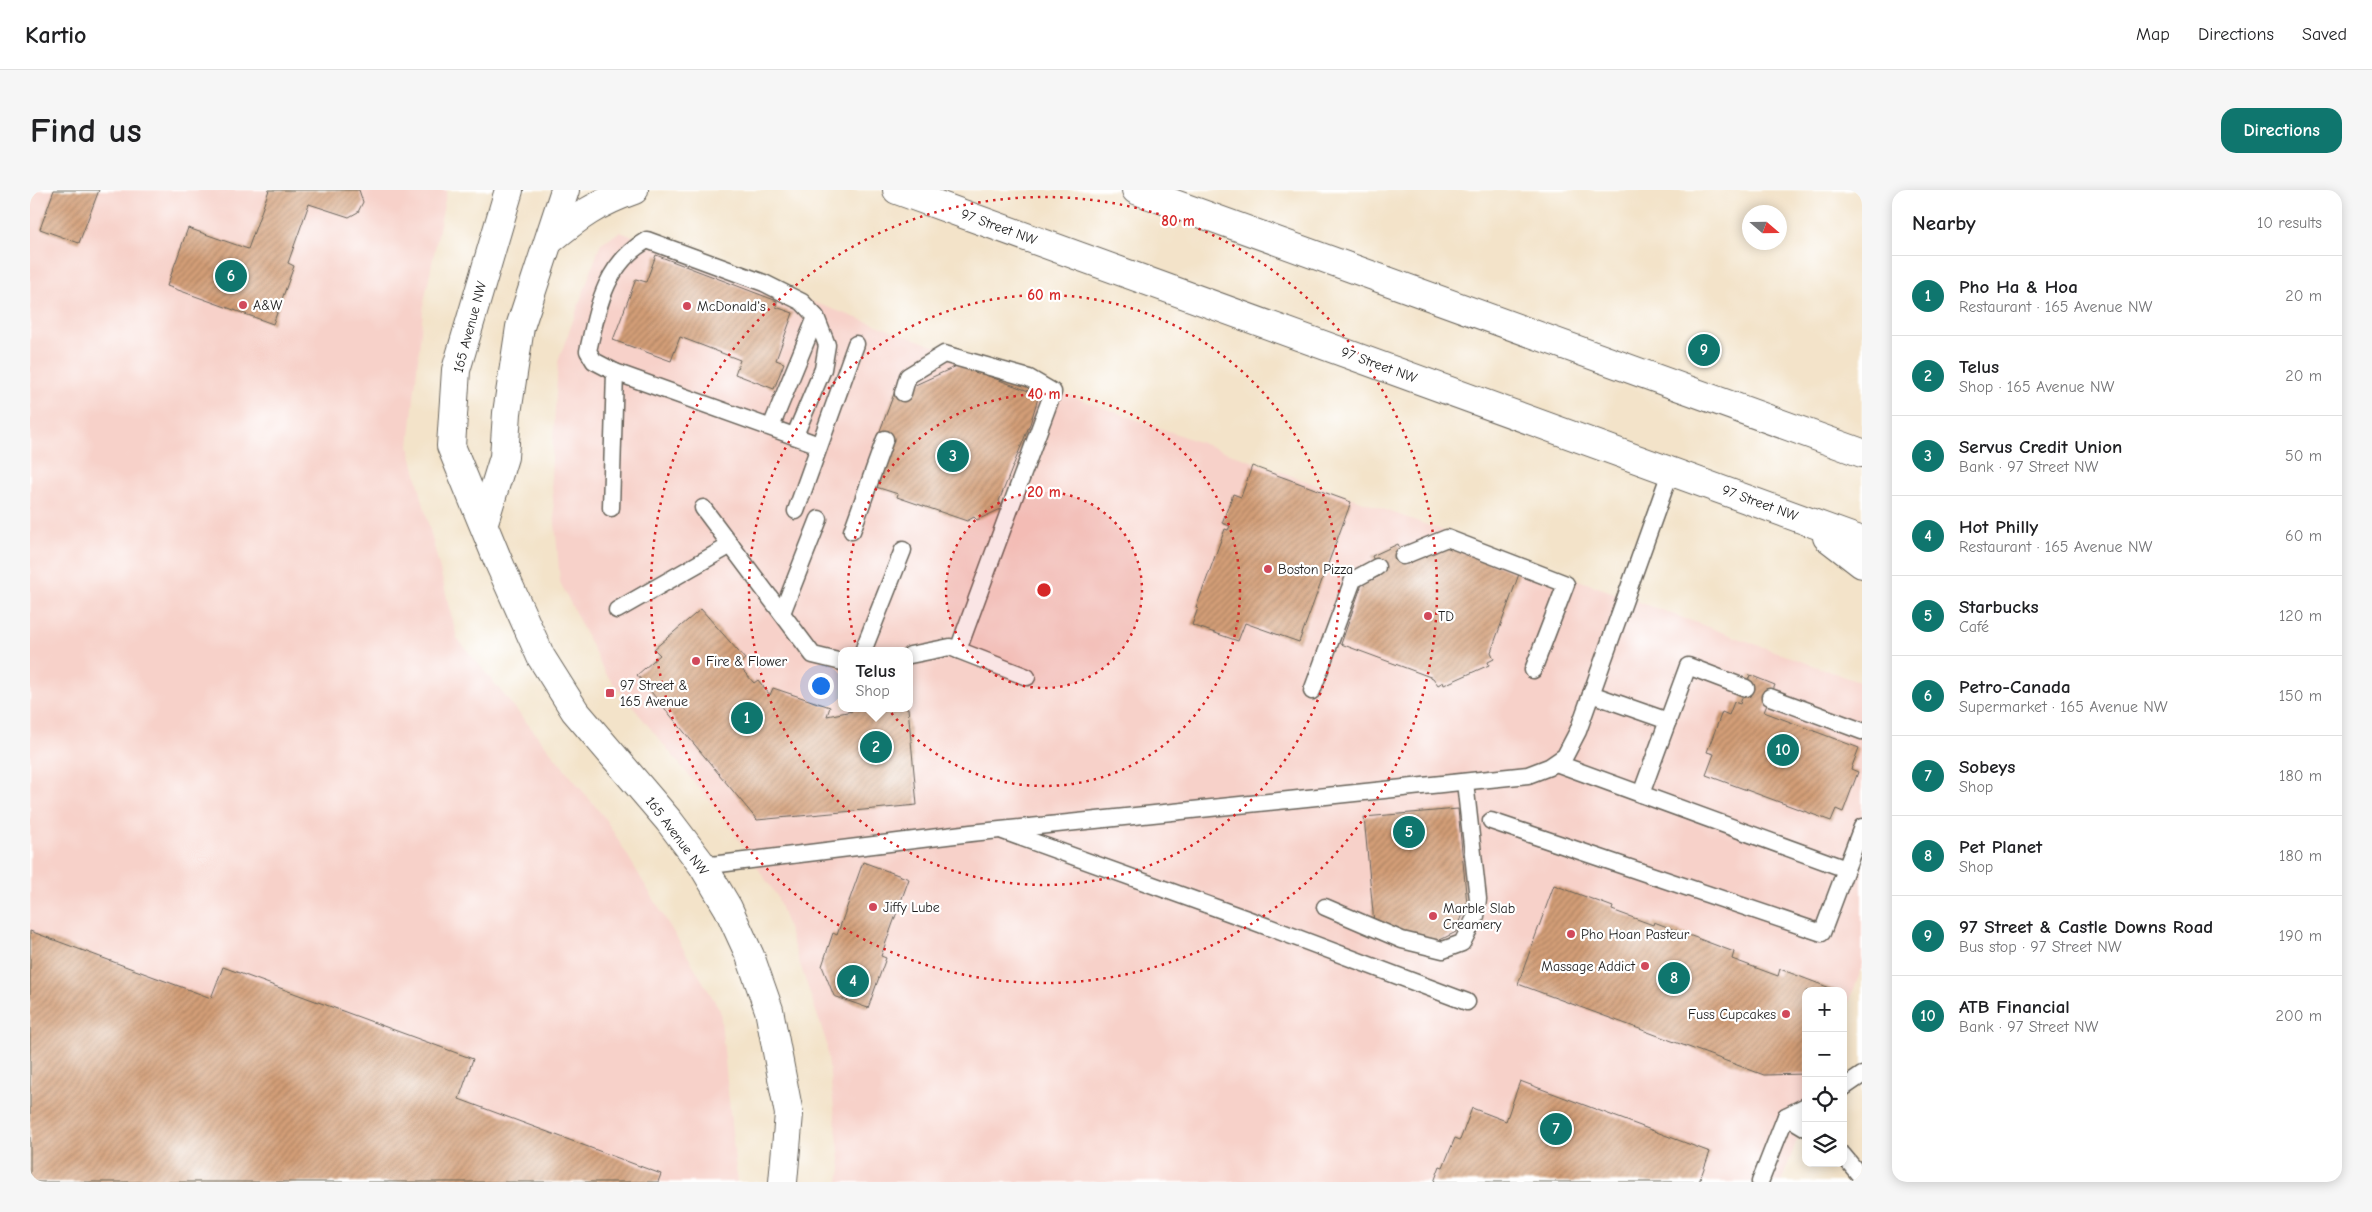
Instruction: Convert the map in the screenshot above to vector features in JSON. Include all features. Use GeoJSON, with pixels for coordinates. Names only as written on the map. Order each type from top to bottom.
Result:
{"type":"FeatureCollection","features":[{"type":"Feature","properties":{"kind":"main road","name":"165 Avenue NW"},"geometry":{"type":"LineString","coordinates":[[509,190],[456,370],[451,446],[484,522],[499,563],[542,657],[575,710],[669,821],[702,866],[735,924],[750,956],[769,1010],[789,1114],[783,1182]]}},
{"type":"Feature","properties":{"kind":"main road"},"geometry":{"type":"LineString","coordinates":[[484,522],[504,457],[507,413],[520,327],[565,190]]}},
{"type":"Feature","properties":{"kind":"main road"},"geometry":{"type":"LineString","coordinates":[[549,241],[581,214],[606,200],[634,190]]}},
{"type":"Feature","properties":{"kind":"main road","name":"97 Street NW"},"geometry":{"type":"LineString","coordinates":[[897,190],[1862,541]]}},
{"type":"Feature","properties":{"kind":"main road"},"geometry":{"type":"LineString","coordinates":[[1136,190],[1862,453]]}},
{"type":"Feature","properties":{"kind":"main road"},"geometry":{"type":"LineString","coordinates":[[1806,520],[1862,564]]}},
{"type":"Feature","properties":{"kind":"lane"},"geometry":{"type":"LineString","coordinates":[[796,435],[823,369],[827,345],[816,317],[802,302],[764,283],[647,240],[634,248],[616,267],[598,310],[588,351],[594,361],[615,372],[796,435],[819,445]]}},
{"type":"Feature","properties":{"kind":"lane"},"geometry":{"type":"LineString","coordinates":[[771,427],[816,317]]}},
{"type":"Feature","properties":{"kind":"lane"},"geometry":{"type":"LineString","coordinates":[[796,511],[856,344]]}},
{"type":"Feature","properties":{"kind":"lane"},"geometry":{"type":"LineString","coordinates":[[903,393],[908,376],[944,354],[1029,378],[1053,392],[958,650]]}},
{"type":"Feature","properties":{"kind":"lane"},"geometry":{"type":"LineString","coordinates":[[611,508],[615,372]]}},
{"type":"Feature","properties":{"kind":"lane"},"geometry":{"type":"LineString","coordinates":[[852,531],[885,439]]}},
{"type":"Feature","properties":{"kind":"lane"},"geometry":{"type":"LineString","coordinates":[[702,866],[998,830],[1528,775],[1556,763],[1565,756],[1578,731],[1671,470]]}},
{"type":"Feature","properties":{"kind":"lane"},"geometry":{"type":"LineString","coordinates":[[703,508],[813,655],[838,661]]}},
{"type":"Feature","properties":{"kind":"lane"},"geometry":{"type":"LineString","coordinates":[[782,613],[819,519]]}},
{"type":"Feature","properties":{"kind":"lane"},"geometry":{"type":"LineString","coordinates":[[1403,556],[1447,538],[1566,584],[1534,670]]}},
{"type":"Feature","properties":{"kind":"lane"},"geometry":{"type":"LineString","coordinates":[[618,610],[731,545]]}},
{"type":"Feature","properties":{"kind":"lane"},"geometry":{"type":"LineString","coordinates":[[865,647],[903,550]]}},
{"type":"Feature","properties":{"kind":"lane"},"geometry":{"type":"LineString","coordinates":[[1312,691],[1353,580],[1377,567]]}},
{"type":"Feature","properties":{"kind":"lane"},"geometry":{"type":"LineString","coordinates":[[913,654],[950,647],[1028,676]]}},
{"type":"Feature","properties":{"kind":"lane"},"geometry":{"type":"LineString","coordinates":[[1641,794],[1688,666],[1746,688]]}},
{"type":"Feature","properties":{"kind":"lane"},"geometry":{"type":"LineString","coordinates":[[1591,694],[1668,721]]}},
{"type":"Feature","properties":{"kind":"lane"},"geometry":{"type":"LineString","coordinates":[[1770,697],[1862,731]]}},
{"type":"Feature","properties":{"kind":"lane"},"geometry":{"type":"LineString","coordinates":[[1556,763],[1846,869]]}},
{"type":"Feature","properties":{"kind":"lane"},"geometry":{"type":"LineString","coordinates":[[1325,907],[1402,940],[1443,950],[1462,944],[1476,916],[1478,899],[1465,782]]}},
{"type":"Feature","properties":{"kind":"lane"},"geometry":{"type":"LineString","coordinates":[[1491,821],[1822,933],[1862,827]]}},
{"type":"Feature","properties":{"kind":"lane"},"geometry":{"type":"LineString","coordinates":[[998,830],[1247,919],[1467,1002]]}},
{"type":"Feature","properties":{"kind":"lane"},"geometry":{"type":"LineString","coordinates":[[1847,1085],[1862,1075]]}},
{"type":"Feature","properties":{"kind":"lane"},"geometry":{"type":"LineString","coordinates":[[1760,1182],[1786,1116],[1802,1108]]}},
{"type":"Feature","properties":{"kind":"lane"},"geometry":{"type":"LineString","coordinates":[[1786,1116],[1802,1126]]}},
{"type":"Feature","properties":{"kind":"lane"},"geometry":{"type":"LineString","coordinates":[[1847,1158],[1862,1178]]}},
{"type":"Feature","properties":{"kind":"shaded area"},"geometry":{"type":"Polygon","coordinates":[[[37,190],[447,190],[424,302],[409,446],[457,638],[605,818],[720,1010],[737,1182],[30,1182],[30,208],[37,190]]]}},
{"type":"Feature","properties":{"kind":"shaded area"},"geometry":{"type":"Polygon","coordinates":[[[620,232],[1862,683],[1862,968],[1847,1007],[1847,987],[1802,987],[1802,1127],[1781,1182],[839,1182],[841,1168],[826,1041],[777,896],[723,817],[605,673],[560,582],[551,475],[558,362],[601,243],[620,232]]]}},
{"type":"Feature","properties":{"kind":"building"},"geometry":{"type":"Polygon","coordinates":[[[54,190],[99,190],[79,243],[40,229],[54,190]]]}},
{"type":"Feature","properties":{"kind":"building"},"geometry":{"type":"Polygon","coordinates":[[[269,190],[359,190],[363,202],[358,212],[349,217],[309,204],[288,263],[294,266],[273,324],[167,286],[188,228],[248,249],[269,190]]]}},
{"type":"Feature","properties":{"kind":"building"},"geometry":{"type":"Polygon","coordinates":[[[656,255],[777,301],[776,307],[793,313],[776,360],[784,363],[774,389],[735,374],[740,360],[680,337],[671,361],[613,340],[636,279],[646,282],[656,255]]]}},
{"type":"Feature","properties":{"kind":"building"},"geometry":{"type":"Polygon","coordinates":[[[959,365],[1039,395],[1030,424],[999,501],[1003,508],[977,520],[974,517],[967,521],[897,497],[898,494],[876,487],[893,442],[878,436],[895,391],[913,386],[959,365]]]}},
{"type":"Feature","properties":{"kind":"building","name":"Boston Pizza"},"geometry":{"type":"Polygon","coordinates":[[[1252,466],[1351,502],[1299,642],[1245,623],[1238,641],[1192,625],[1198,608],[1196,608],[1225,529],[1228,530],[1230,526],[1222,523],[1233,494],[1241,497],[1252,466]]]}},
{"type":"Feature","properties":{"kind":"building","name":"TD"},"geometry":{"type":"Polygon","coordinates":[[[1398,544],[1407,564],[1445,546],[1519,574],[1491,652],[1494,659],[1488,662],[1489,665],[1444,685],[1443,682],[1438,685],[1433,678],[1341,644],[1362,584],[1380,576],[1372,556],[1398,544]]]}},
{"type":"Feature","properties":{"kind":"building"},"geometry":{"type":"Polygon","coordinates":[[[701,609],[745,659],[738,665],[754,683],[758,680],[770,695],[773,688],[830,707],[827,716],[847,712],[908,712],[917,805],[757,820],[637,675],[660,655],[654,649],[701,609]]]}},
{"type":"Feature","properties":{"kind":"building"},"geometry":{"type":"Polygon","coordinates":[[[1750,675],[1775,685],[1764,712],[1859,748],[1851,769],[1858,772],[1843,812],[1836,809],[1831,821],[1706,775],[1714,754],[1707,752],[1722,712],[1729,715],[1734,702],[1740,704],[1750,675]]]}},
{"type":"Feature","properties":{"kind":"building"},"geometry":{"type":"Polygon","coordinates":[[[1458,809],[1467,904],[1456,932],[1434,943],[1374,923],[1364,817],[1458,809]]]}},
{"type":"Feature","properties":{"kind":"building"},"geometry":{"type":"Polygon","coordinates":[[[863,862],[909,879],[881,956],[886,958],[868,1008],[834,996],[822,966],[833,933],[837,935],[863,862]]]}},
{"type":"Feature","properties":{"kind":"building"},"geometry":{"type":"Polygon","coordinates":[[[1554,885],[1613,907],[1612,910],[1653,925],[1654,922],[1734,952],[1732,959],[1778,976],[1780,969],[1827,987],[1802,987],[1802,1074],[1764,1075],[1518,984],[1554,885]]]}},
{"type":"Feature","properties":{"kind":"building"},"geometry":{"type":"Polygon","coordinates":[[[30,931],[211,998],[223,967],[473,1059],[459,1099],[661,1174],[658,1182],[30,1182],[30,931]]]}},
{"type":"Feature","properties":{"kind":"building"},"geometry":{"type":"Polygon","coordinates":[[[1520,1081],[1710,1152],[1699,1182],[1434,1182],[1440,1166],[1443,1167],[1455,1138],[1460,1140],[1472,1108],[1506,1121],[1520,1081]]]}},
{"type":"Feature","properties":{"kind":"place","name":"Petro-Canada"},"geometry":{"type":"Point","coordinates":[231,276]}},
{"type":"Feature","properties":{"kind":"place","name":"A&W"},"geometry":{"type":"Point","coordinates":[243,305]}},
{"type":"Feature","properties":{"kind":"place","name":"McDonald's"},"geometry":{"type":"Point","coordinates":[687,306]}},
{"type":"Feature","properties":{"kind":"place","name":"97 Street & Castle Downs Road"},"geometry":{"type":"Point","coordinates":[1704,350]}},
{"type":"Feature","properties":{"kind":"place","name":"Servus Credit Union"},"geometry":{"type":"Point","coordinates":[953,456]}},
{"type":"Feature","properties":{"kind":"place","name":"Boston Pizza"},"geometry":{"type":"Point","coordinates":[1268,569]}},
{"type":"Feature","properties":{"kind":"place","name":"TD"},"geometry":{"type":"Point","coordinates":[1428,616]}},
{"type":"Feature","properties":{"kind":"place","name":"Fire & Flower"},"geometry":{"type":"Point","coordinates":[696,661]}},
{"type":"Feature","properties":{"kind":"place","name":"97 Street & 165 Avenue"},"geometry":{"type":"Point","coordinates":[610,693]}},
{"type":"Feature","properties":{"kind":"place","name":"Pho Ha & Hoa"},"geometry":{"type":"Point","coordinates":[747,718]}},
{"type":"Feature","properties":{"kind":"place","name":"Telus"},"geometry":{"type":"Point","coordinates":[876,747]}},
{"type":"Feature","properties":{"kind":"place","name":"ATB Financial"},"geometry":{"type":"Point","coordinates":[1783,750]}},
{"type":"Feature","properties":{"kind":"place","name":"Starbucks"},"geometry":{"type":"Point","coordinates":[1409,832]}},
{"type":"Feature","properties":{"kind":"place","name":"Jiffy Lube"},"geometry":{"type":"Point","coordinates":[873,907]}},
{"type":"Feature","properties":{"kind":"place","name":"Marble Slab Creamery"},"geometry":{"type":"Point","coordinates":[1433,916]}},
{"type":"Feature","properties":{"kind":"place","name":"Pho Hoan Pasteur"},"geometry":{"type":"Point","coordinates":[1571,934]}},
{"type":"Feature","properties":{"kind":"place","name":"Massage Addict"},"geometry":{"type":"Point","coordinates":[1645,966]}},
{"type":"Feature","properties":{"kind":"place","name":"Pet Planet"},"geometry":{"type":"Point","coordinates":[1674,978]}},
{"type":"Feature","properties":{"kind":"place","name":"Hot Philly"},"geometry":{"type":"Point","coordinates":[853,981]}},
{"type":"Feature","properties":{"kind":"place","name":"Fuss Cupcakes"},"geometry":{"type":"Point","coordinates":[1786,1014]}},
{"type":"Feature","properties":{"kind":"place","name":"Sobeys"},"geometry":{"type":"Point","coordinates":[1556,1129]}}]}
